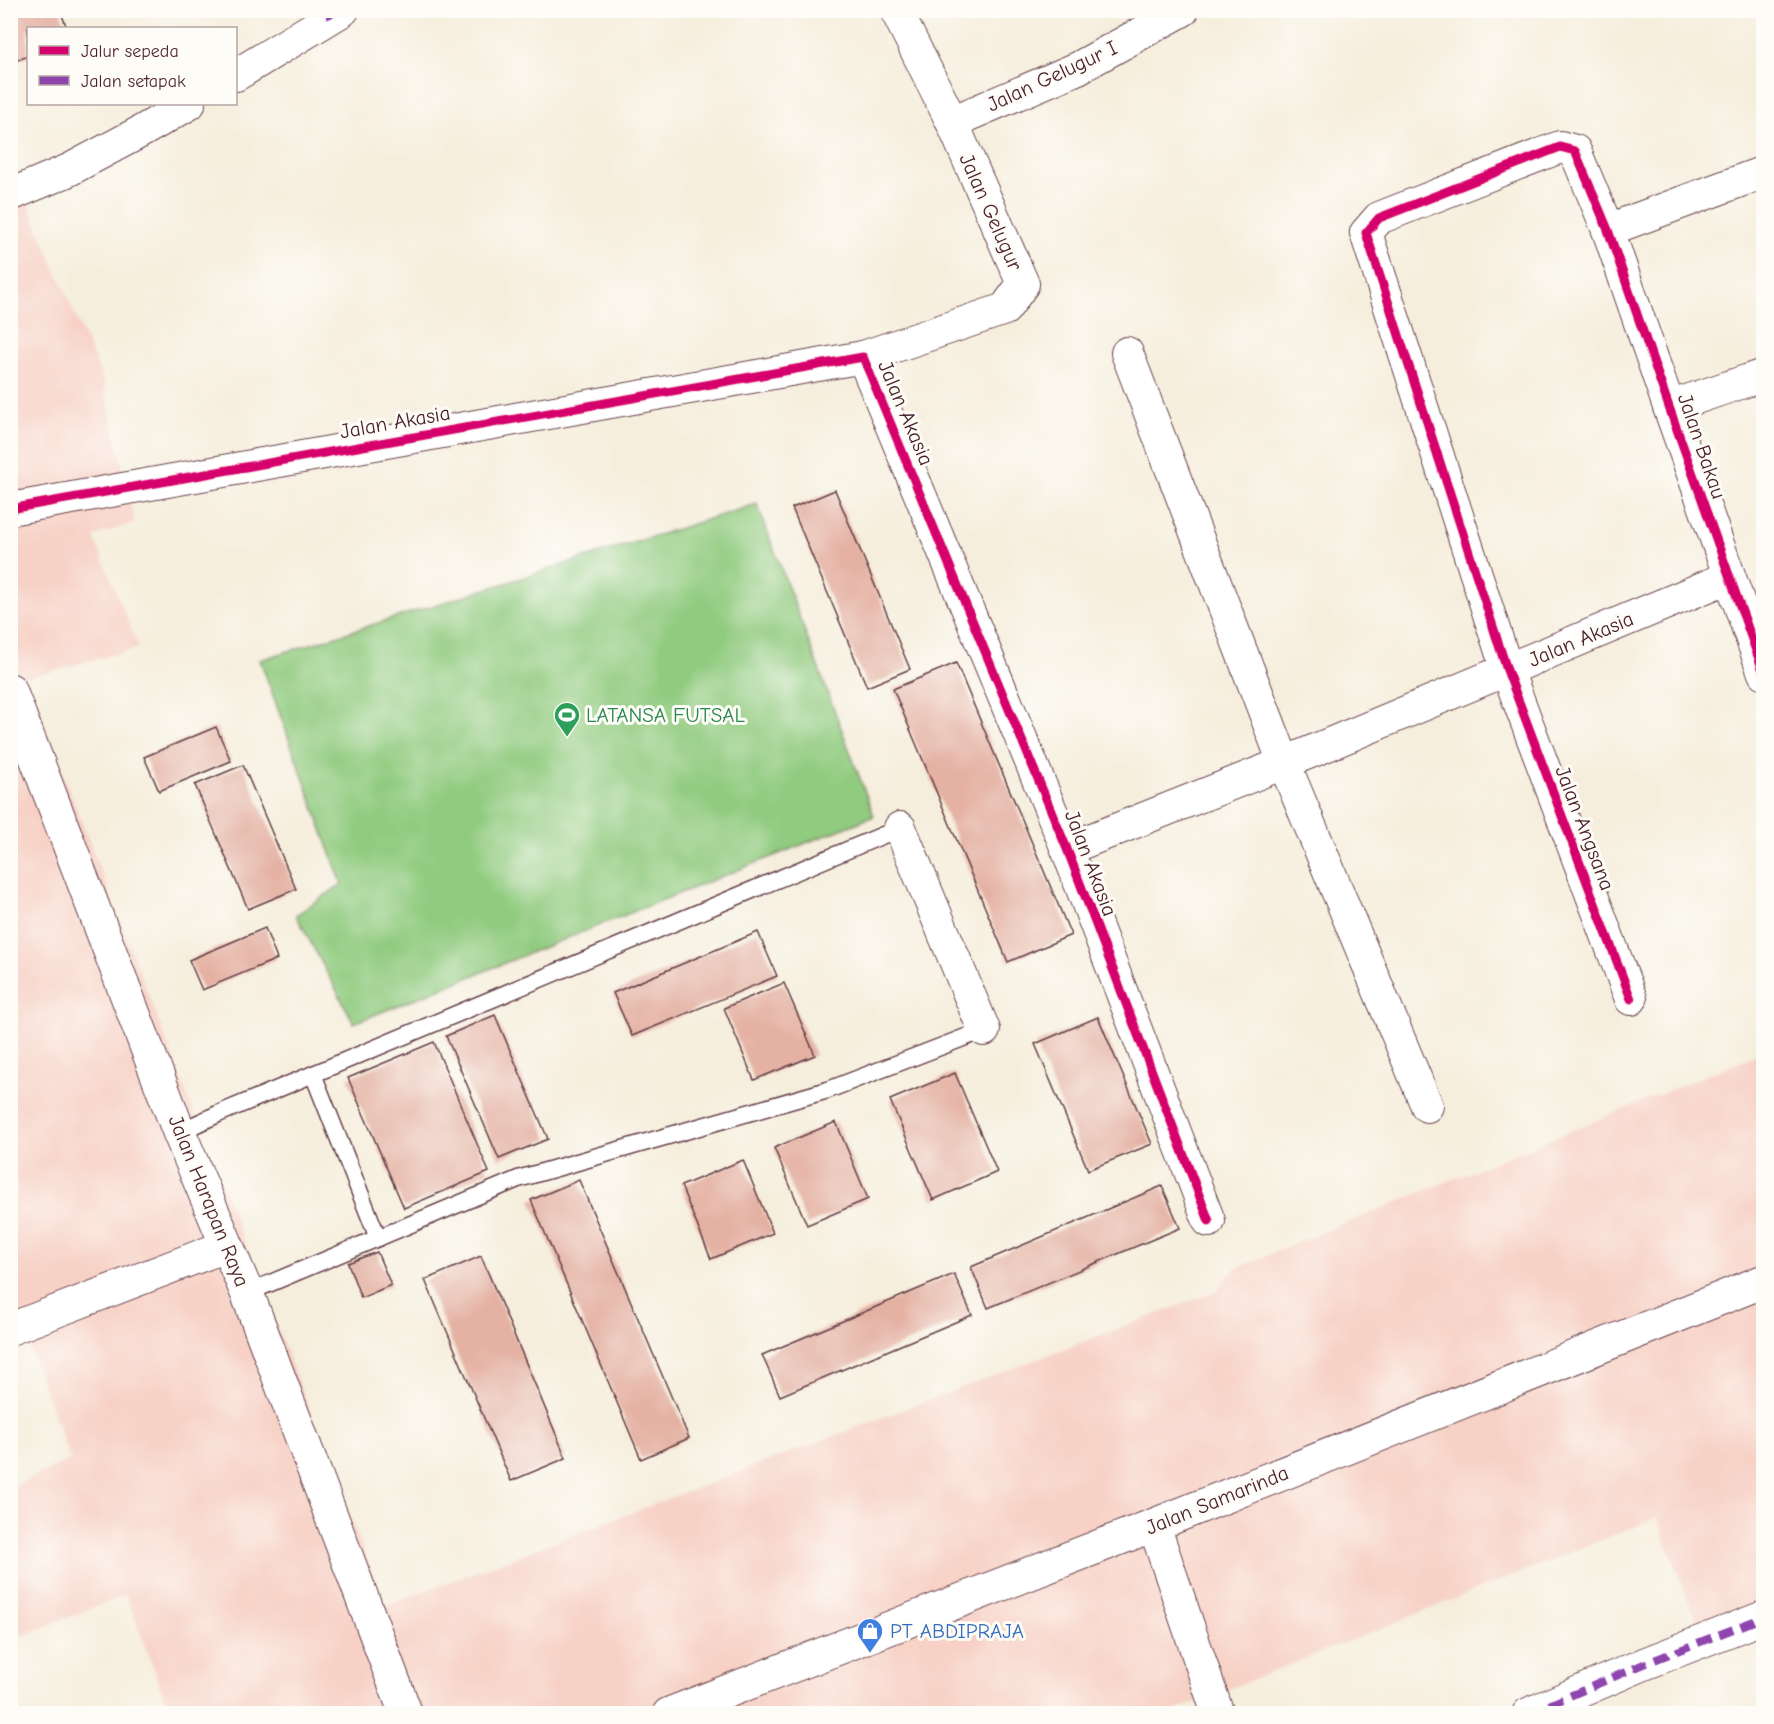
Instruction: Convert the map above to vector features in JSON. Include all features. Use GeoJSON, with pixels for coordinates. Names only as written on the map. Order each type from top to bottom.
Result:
{"type":"FeatureCollection","features":[{"type":"Feature","properties":{"kind":"street","name":"Jalan Gelugur"},"geometry":{"type":"LineString","coordinates":[[863,357],[1005,309],[1023,284],[952,122],[896,10]]}},
{"type":"Feature","properties":{"kind":"street","name":"Jalan Gelugur I"},"geometry":{"type":"LineString","coordinates":[[952,122],[1078,68],[1183,10]]}},
{"type":"Feature","properties":{"kind":"street"},"geometry":{"type":"LineString","coordinates":[[237,74],[334,13]]}},
{"type":"Feature","properties":{"kind":"street"},"geometry":{"type":"LineString","coordinates":[[10,195],[69,170],[187,105]]}},
{"type":"Feature","properties":{"kind":"street","name":"Jalan Bakau"},"geometry":{"type":"LineString","coordinates":[[1507,670],[1366,233],[1379,218],[1560,147],[1575,151],[1608,230],[1764,673]]}},
{"type":"Feature","properties":{"kind":"street"},"geometry":{"type":"LineString","coordinates":[[1608,230],[1764,172]]}},
{"type":"Feature","properties":{"kind":"street"},"geometry":{"type":"LineString","coordinates":[[1127,353],[1284,764],[1427,1106]]}},
{"type":"Feature","properties":{"kind":"street","name":"Jalan Akasia"},"geometry":{"type":"LineString","coordinates":[[10,509],[863,357],[1067,849],[1209,1221]]}},
{"type":"Feature","properties":{"kind":"street"},"geometry":{"type":"LineString","coordinates":[[1669,407],[1764,375]]}},
{"type":"Feature","properties":{"kind":"street","name":"Jalan Akasia"},"geometry":{"type":"LineString","coordinates":[[1067,849],[1284,764],[1729,578]]}},
{"type":"Feature","properties":{"kind":"street","name":"Jalan Angsana"},"geometry":{"type":"LineString","coordinates":[[1507,670],[1631,999]]}},
{"type":"Feature","properties":{"kind":"street","name":"Jalan Harapan Raya"},"geometry":{"type":"LineString","coordinates":[[10,690],[180,1132],[247,1293],[406,1713]]}},
{"type":"Feature","properties":{"kind":"street"},"geometry":{"type":"LineString","coordinates":[[900,828],[984,1030]]}},
{"type":"Feature","properties":{"kind":"street"},"geometry":{"type":"LineString","coordinates":[[10,1329],[226,1246]]}},
{"type":"Feature","properties":{"kind":"street","name":"Jalan Samarinda"},"geometry":{"type":"LineString","coordinates":[[669,1713],[1154,1526],[1764,1281]]}},
{"type":"Feature","properties":{"kind":"street"},"geometry":{"type":"LineString","coordinates":[[1154,1526],[1218,1713]]}},
{"type":"Feature","properties":{"kind":"street"},"geometry":{"type":"LineString","coordinates":[[1528,1713],[1764,1617]]}},
{"type":"Feature","properties":{"kind":"lane"},"geometry":{"type":"LineString","coordinates":[[180,1132],[218,1114],[900,828]]}},
{"type":"Feature","properties":{"kind":"lane"},"geometry":{"type":"LineString","coordinates":[[247,1293],[518,1179],[828,1090],[984,1030]]}},
{"type":"Feature","properties":{"kind":"lane"},"geometry":{"type":"LineString","coordinates":[[313,1074],[378,1238]]}},
{"type":"Feature","properties":{"kind":"shaded area"},"geometry":{"type":"Polygon","coordinates":[[[11,164],[103,380],[135,522],[94,537],[139,648],[26,678],[385,1606],[1215,1292],[1236,1268],[1763,1052],[1763,1608],[1701,1633],[1657,1518],[1169,1713],[170,1713],[126,1595],[11,1640],[11,1488],[70,1459],[11,1297],[11,164]]]}},
{"type":"Feature","properties":{"kind":"green space","name":"LATANSA FUTSAL"},"geometry":{"type":"Polygon","coordinates":[[[757,504],[874,816],[354,1023],[296,915],[342,884],[260,660],[757,504]]]}},
{"type":"Feature","properties":{"kind":"building"},"geometry":{"type":"Polygon","coordinates":[[[10,10],[60,10],[67,27],[27,27],[27,56],[10,63],[10,10]]]}},
{"type":"Feature","properties":{"kind":"building"},"geometry":{"type":"Polygon","coordinates":[[[835,490],[910,669],[867,687],[792,508],[835,490]]]}},
{"type":"Feature","properties":{"kind":"building"},"geometry":{"type":"Polygon","coordinates":[[[956,663],[1071,935],[1008,962],[893,689],[956,663]]]}},
{"type":"Feature","properties":{"kind":"building"},"geometry":{"type":"Polygon","coordinates":[[[216,727],[231,761],[159,791],[144,757],[216,727]]]}},
{"type":"Feature","properties":{"kind":"building"},"geometry":{"type":"Polygon","coordinates":[[[243,765],[296,889],[248,909],[195,785],[243,765]]]}},
{"type":"Feature","properties":{"kind":"building"},"geometry":{"type":"Polygon","coordinates":[[[265,928],[277,959],[202,990],[189,960],[265,928]]]}},
{"type":"Feature","properties":{"kind":"building"},"geometry":{"type":"Polygon","coordinates":[[[758,932],[777,976],[632,1036],[613,993],[758,932]]]}},
{"type":"Feature","properties":{"kind":"building"},"geometry":{"type":"Polygon","coordinates":[[[784,983],[815,1055],[754,1080],[724,1008],[784,983]]]}},
{"type":"Feature","properties":{"kind":"building"},"geometry":{"type":"Polygon","coordinates":[[[495,1015],[548,1139],[499,1159],[446,1036],[495,1015]]]}},
{"type":"Feature","properties":{"kind":"building"},"geometry":{"type":"Polygon","coordinates":[[[1098,1017],[1152,1144],[1088,1170],[1035,1044],[1098,1017]]]}},
{"type":"Feature","properties":{"kind":"building"},"geometry":{"type":"Polygon","coordinates":[[[434,1042],[489,1172],[404,1208],[348,1078],[434,1042]]]}},
{"type":"Feature","properties":{"kind":"building"},"geometry":{"type":"Polygon","coordinates":[[[955,1073],[997,1172],[933,1200],[890,1100],[955,1073]]]}},
{"type":"Feature","properties":{"kind":"building"},"geometry":{"type":"Polygon","coordinates":[[[836,1122],[868,1199],[807,1225],[774,1148],[836,1122]]]}},
{"type":"Feature","properties":{"kind":"building"},"geometry":{"type":"Polygon","coordinates":[[[743,1160],[773,1233],[711,1259],[681,1186],[743,1160]]]}},
{"type":"Feature","properties":{"kind":"building"},"geometry":{"type":"Polygon","coordinates":[[[579,1180],[689,1438],[641,1459],[531,1200],[579,1180]]]}},
{"type":"Feature","properties":{"kind":"building"},"geometry":{"type":"Polygon","coordinates":[[[1162,1186],[1180,1228],[988,1308],[971,1267],[1162,1186]]]}},
{"type":"Feature","properties":{"kind":"building"},"geometry":{"type":"Polygon","coordinates":[[[377,1252],[391,1285],[361,1298],[348,1263],[377,1252]]]}},
{"type":"Feature","properties":{"kind":"building"},"geometry":{"type":"Polygon","coordinates":[[[481,1256],[566,1458],[511,1481],[425,1280],[481,1256]]]}},
{"type":"Feature","properties":{"kind":"building"},"geometry":{"type":"Polygon","coordinates":[[[954,1274],[972,1315],[780,1396],[762,1355],[954,1274]]]}},
{"type":"Feature","properties":{"kind":"marked path"},"geometry":{"type":"LineString","coordinates":[[328,10],[331,18]]}},
{"type":"Feature","properties":{"kind":"marked path"},"geometry":{"type":"LineString","coordinates":[[1528,1714],[1644,1664],[1764,1617]]}},
{"type":"Feature","properties":{"kind":"cycle path"},"geometry":{"type":"LineString","coordinates":[[1631,999],[1507,670],[1366,233],[1379,218],[1560,147],[1575,151],[1608,230],[1764,673]]}},
{"type":"Feature","properties":{"kind":"cycle path"},"geometry":{"type":"LineString","coordinates":[[10,509],[863,357],[1067,849],[1209,1221]]}},
{"type":"Feature","properties":{"kind":"place","name":"LATANSA FUTSAL"},"geometry":{"type":"Point","coordinates":[567,738]}},
{"type":"Feature","properties":{"kind":"place","name":"PT ABDIPRAJA"},"geometry":{"type":"Point","coordinates":[870,1654]}}]}
